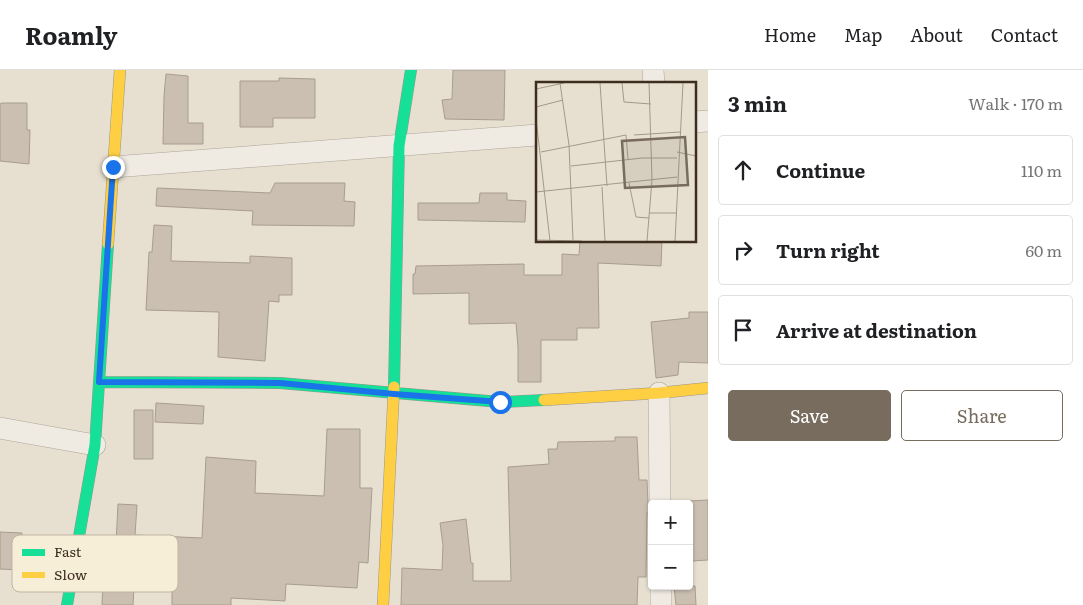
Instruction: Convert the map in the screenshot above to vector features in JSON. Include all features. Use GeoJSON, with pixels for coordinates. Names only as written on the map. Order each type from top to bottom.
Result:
{"type":"FeatureCollection","features":[{"type":"Feature","properties":{"kind":"street"},"geometry":{"type":"LineString","coordinates":[[79,535],[94,445],[120,70]]}},
{"type":"Feature","properties":{"kind":"street"},"geometry":{"type":"LineString","coordinates":[[383,605],[394,394],[399,146],[411,70]]}},
{"type":"Feature","properties":{"kind":"street"},"geometry":{"type":"LineString","coordinates":[[113,167],[536,134]]}},
{"type":"Feature","properties":{"kind":"street"},"geometry":{"type":"LineString","coordinates":[[99,382],[280,383],[500,402],[659,393],[708,388]]}},
{"type":"Feature","properties":{"kind":"street"},"geometry":{"type":"LineString","coordinates":[[659,393],[660,500]]}},
{"type":"Feature","properties":{"kind":"street"},"geometry":{"type":"LineString","coordinates":[[0,428],[94,445]]}},
{"type":"Feature","properties":{"kind":"street"},"geometry":{"type":"LineString","coordinates":[[661,590],[661,605]]}},
{"type":"Feature","properties":{"kind":"street"},"geometry":{"type":"LineString","coordinates":[[67,605],[69,592]]}},
{"type":"Feature","properties":{"kind":"building"},"geometry":{"type":"Polygon","coordinates":[[[453,70],[505,70],[504,120],[445,119],[442,100],[452,99],[453,70]]]}},
{"type":"Feature","properties":{"kind":"building"},"geometry":{"type":"Polygon","coordinates":[[[166,74],[188,76],[188,123],[203,123],[203,144],[163,144],[166,74]]]}},
{"type":"Feature","properties":{"kind":"building"},"geometry":{"type":"Polygon","coordinates":[[[279,78],[315,79],[315,118],[273,118],[273,127],[240,127],[240,81],[279,81],[279,78]]]}},
{"type":"Feature","properties":{"kind":"building"},"geometry":{"type":"Polygon","coordinates":[[[27,103],[27,130],[30,130],[29,164],[0,161],[0,104],[27,103]]]}},
{"type":"Feature","properties":{"kind":"building"},"geometry":{"type":"Polygon","coordinates":[[[275,183],[345,183],[344,201],[355,202],[354,226],[252,225],[253,211],[156,206],[157,188],[270,193],[275,183]]]}},
{"type":"Feature","properties":{"kind":"building"},"geometry":{"type":"Polygon","coordinates":[[[480,193],[507,193],[507,200],[526,201],[525,222],[418,220],[418,203],[479,203],[480,193]]]}},
{"type":"Feature","properties":{"kind":"building"},"geometry":{"type":"Polygon","coordinates":[[[154,225],[172,226],[171,261],[250,263],[250,256],[292,258],[292,295],[279,295],[279,302],[269,301],[265,361],[218,357],[219,312],[146,310],[149,252],[152,252],[154,225]]]}},
{"type":"Feature","properties":{"kind":"building"},"geometry":{"type":"Polygon","coordinates":[[[580,242],[662,242],[661,266],[598,263],[599,328],[577,328],[577,340],[541,340],[541,382],[518,382],[516,323],[469,324],[469,293],[413,294],[413,274],[415,274],[416,266],[524,264],[524,275],[562,275],[562,254],[579,255],[580,242]]]}},
{"type":"Feature","properties":{"kind":"building"},"geometry":{"type":"Polygon","coordinates":[[[689,312],[708,312],[708,363],[679,362],[678,375],[656,378],[651,322],[689,318],[689,312]]]}},
{"type":"Feature","properties":{"kind":"building"},"geometry":{"type":"Polygon","coordinates":[[[156,403],[204,406],[203,424],[155,422],[156,403]]]}},
{"type":"Feature","properties":{"kind":"building"},"geometry":{"type":"Polygon","coordinates":[[[134,410],[153,410],[153,459],[134,459],[134,410]]]}},
{"type":"Feature","properties":{"kind":"building"},"geometry":{"type":"Polygon","coordinates":[[[327,429],[360,429],[360,488],[372,488],[368,563],[359,562],[357,588],[286,584],[285,601],[231,598],[231,605],[172,605],[172,592],[178,592],[178,537],[202,538],[206,457],[256,461],[255,493],[324,496],[327,429]]]}},
{"type":"Feature","properties":{"kind":"building"},"geometry":{"type":"Polygon","coordinates":[[[615,437],[637,437],[639,480],[647,480],[646,577],[638,577],[637,605],[401,605],[402,568],[442,570],[443,545],[440,523],[466,519],[471,563],[473,563],[473,581],[511,581],[508,467],[549,464],[548,449],[557,449],[558,442],[615,441],[615,437]]]}},
{"type":"Feature","properties":{"kind":"building"},"geometry":{"type":"Polygon","coordinates":[[[708,500],[708,560],[693,561],[693,501],[708,500]]]}},
{"type":"Feature","properties":{"kind":"building"},"geometry":{"type":"Polygon","coordinates":[[[118,504],[137,505],[135,535],[116,535],[118,504]]]}},
{"type":"Feature","properties":{"kind":"building"},"geometry":{"type":"Polygon","coordinates":[[[0,532],[22,533],[22,535],[12,535],[12,570],[0,569],[0,532]]]}},
{"type":"Feature","properties":{"kind":"building"},"geometry":{"type":"Polygon","coordinates":[[[693,586],[695,586],[696,605],[676,605],[674,590],[693,590],[693,586]]]}},
{"type":"Feature","properties":{"kind":"building"},"geometry":{"type":"Polygon","coordinates":[[[103,592],[134,592],[133,605],[102,605],[103,592]]]}},
{"type":"Feature","properties":{"kind":"traffic: fast"},"geometry":{"type":"LineString","coordinates":[[394,387],[399,146],[411,70]]}},
{"type":"Feature","properties":{"kind":"traffic: fast"},"geometry":{"type":"LineString","coordinates":[[79,535],[95,445],[108,244]]}},
{"type":"Feature","properties":{"kind":"traffic: fast"},"geometry":{"type":"LineString","coordinates":[[99,382],[280,383],[500,402],[544,400]]}},
{"type":"Feature","properties":{"kind":"traffic: fast"},"geometry":{"type":"LineString","coordinates":[[67,605],[69,592]]}},
{"type":"Feature","properties":{"kind":"traffic: slow"},"geometry":{"type":"LineString","coordinates":[[108,244],[120,70]]}},
{"type":"Feature","properties":{"kind":"traffic: slow"},"geometry":{"type":"LineString","coordinates":[[383,605],[394,387]]}},
{"type":"Feature","properties":{"kind":"traffic: slow"},"geometry":{"type":"LineString","coordinates":[[544,400],[708,388]]}},
{"type":"Feature","properties":{"kind":"route"},"geometry":{"type":"LineString","coordinates":[[113,167],[99,382],[280,383],[500,402]]}}]}
